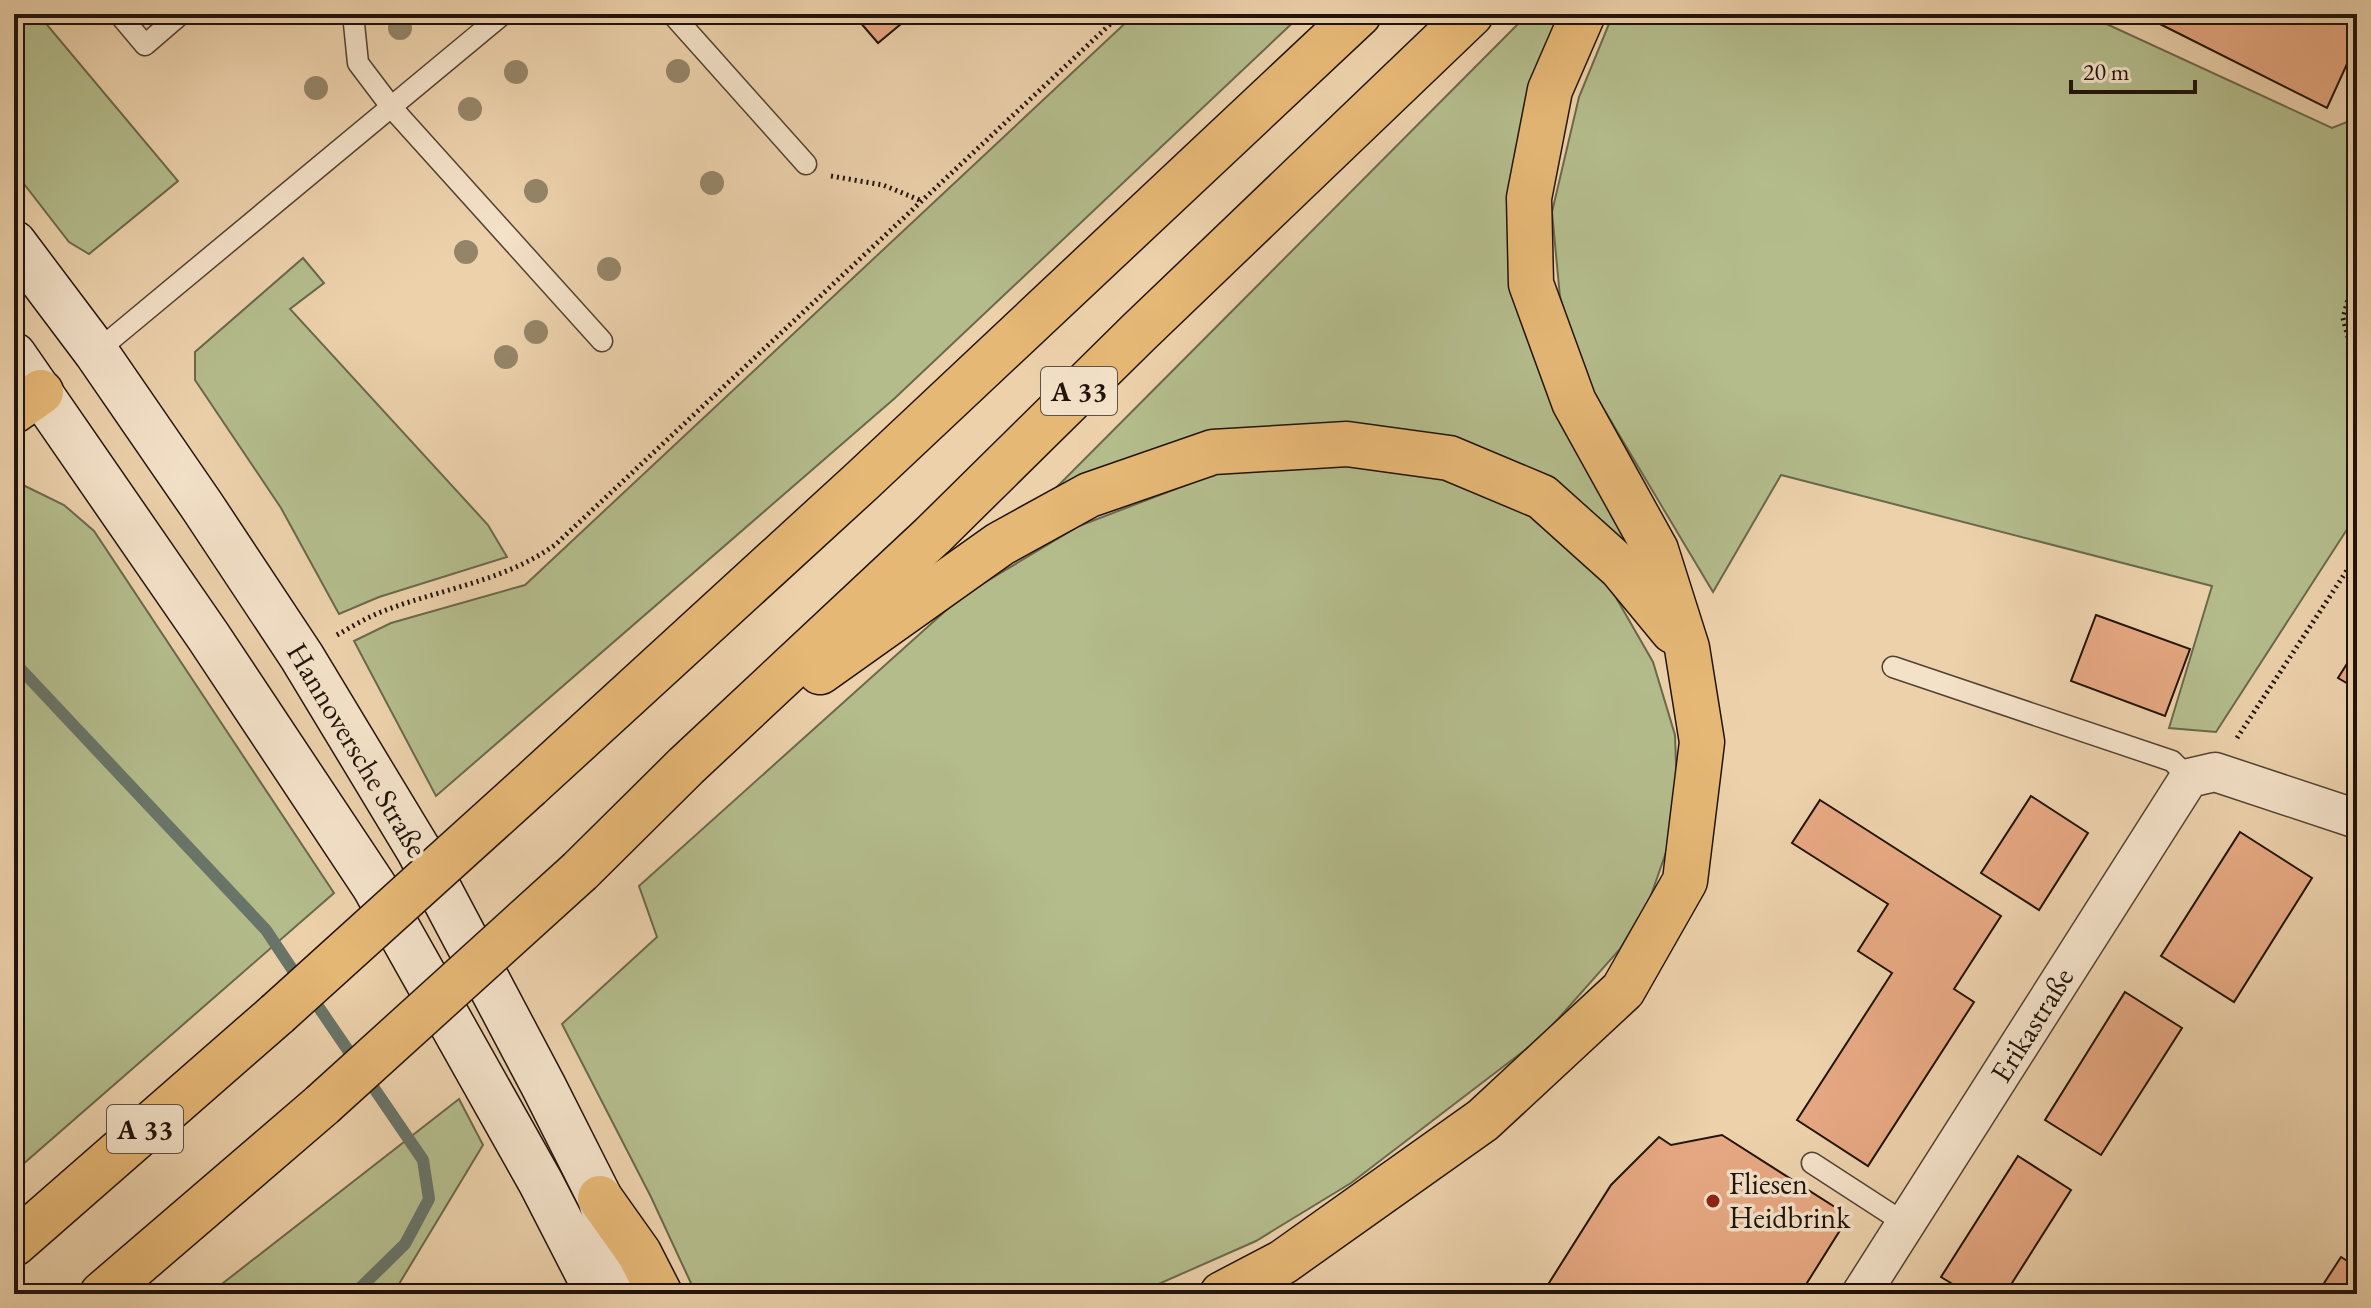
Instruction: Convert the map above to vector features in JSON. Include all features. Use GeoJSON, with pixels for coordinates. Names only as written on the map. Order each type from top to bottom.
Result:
{"type":"FeatureCollection","features":[{"type":"Feature","properties":{"kind":"highway","name":"A 33"},"geometry":{"type":"LineString","coordinates":[[14,1244],[277,1014],[529,786],[863,480],[1359,14]]}},
{"type":"Feature","properties":{"kind":"highway","name":"A 33"},"geometry":{"type":"LineString","coordinates":[[102,1294],[322,1105],[580,871],[686,766],[932,536],[1139,332],[1471,14]]}},
{"type":"Feature","properties":{"kind":"highway"},"geometry":{"type":"LineString","coordinates":[[1222,1294],[1283,1262],[1483,1120],[1623,990],[1685,881],[1702,742],[1687,648],[1656,550],[1574,402],[1531,284],[1529,198],[1532,182],[1550,90],[1583,14]]}},
{"type":"Feature","properties":{"kind":"highway"},"geometry":{"type":"LineString","coordinates":[[686,766],[1000,544],[1089,495],[1213,452],[1347,444],[1449,458],[1542,497],[1621,568],[1687,648]]}},
{"type":"Feature","properties":{"kind":"highway"},"geometry":{"type":"LineString","coordinates":[[600,1198],[639,1253],[660,1294]]}},
{"type":"Feature","properties":{"kind":"main road","name":"Hannoversche Straße"},"geometry":{"type":"LineString","coordinates":[[14,243],[96,352],[302,657],[418,849],[600,1198],[618,1260],[634,1294]]}},
{"type":"Feature","properties":{"kind":"main road"},"geometry":{"type":"LineString","coordinates":[[27,401],[96,352]]}},
{"type":"Feature","properties":{"kind":"main road","name":"Hannoversche Straße"},"geometry":{"type":"LineString","coordinates":[[14,355],[27,401],[208,636],[374,886],[541,1183],[598,1294]]}},
{"type":"Feature","properties":{"kind":"street"},"geometry":{"type":"LineString","coordinates":[[2202,775],[2357,819]]}},
{"type":"Feature","properties":{"kind":"street","name":"Erikastraße"},"geometry":{"type":"LineString","coordinates":[[1861,1294],[2202,775]]}},
{"type":"Feature","properties":{"kind":"lane"},"geometry":{"type":"LineString","coordinates":[[119,14],[145,45],[181,14]]}},
{"type":"Feature","properties":{"kind":"lane"},"geometry":{"type":"LineString","coordinates":[[353,14],[358,63],[392,108],[602,341]]}},
{"type":"Feature","properties":{"kind":"lane"},"geometry":{"type":"LineString","coordinates":[[96,352],[503,14]]}},
{"type":"Feature","properties":{"kind":"lane"},"geometry":{"type":"LineString","coordinates":[[672,14],[806,164]]}},
{"type":"Feature","properties":{"kind":"lane"},"geometry":{"type":"LineString","coordinates":[[1893,667],[2172,761],[2202,775]]}},
{"type":"Feature","properties":{"kind":"lane"},"geometry":{"type":"LineString","coordinates":[[1812,1163],[1906,1224]]}},
{"type":"Feature","properties":{"kind":"path"},"geometry":{"type":"LineString","coordinates":[[302,657],[380,613],[510,571],[534,560],[555,545],[1121,14]]}},
{"type":"Feature","properties":{"kind":"path"},"geometry":{"type":"LineString","coordinates":[[806,164],[830,176],[883,185],[922,201]]}},
{"type":"Feature","properties":{"kind":"path"},"geometry":{"type":"LineString","coordinates":[[2357,266],[2343,318],[2357,371]]}},
{"type":"Feature","properties":{"kind":"path"},"geometry":{"type":"LineString","coordinates":[[2202,775],[2357,555]]}},
{"type":"Feature","properties":{"kind":"green space"},"geometry":{"type":"Polygon","coordinates":[[[14,14],[38,14],[178,181],[89,254],[69,242],[14,171],[14,14]]]}},
{"type":"Feature","properties":{"kind":"green space"},"geometry":{"type":"Polygon","coordinates":[[[1135,14],[1302,14],[895,398],[436,796],[354,641],[391,623],[525,585],[1135,14]]]}},
{"type":"Feature","properties":{"kind":"green space"},"geometry":{"type":"Polygon","coordinates":[[[1528,14],[1583,14],[1531,284],[1656,550],[1621,568],[1449,458],[1213,452],[1000,544],[1528,14]]]}},
{"type":"Feature","properties":{"kind":"green space"},"geometry":{"type":"Polygon","coordinates":[[[1613,14],[2085,14],[2332,128],[2357,118],[2357,514],[2216,732],[2169,728],[2212,586],[1781,475],[1713,592],[1584,376],[1560,297],[1552,212],[1579,97],[1613,14]]]}},
{"type":"Feature","properties":{"kind":"green space"},"geometry":{"type":"Polygon","coordinates":[[[303,258],[324,283],[290,309],[488,525],[507,557],[379,597],[339,614],[281,508],[195,380],[195,352],[303,258]]]}},
{"type":"Feature","properties":{"kind":"green space"},"geometry":{"type":"Polygon","coordinates":[[[1338,458],[1440,472],[1534,511],[1603,575],[1653,662],[1675,735],[1678,818],[1650,898],[1620,949],[1542,1037],[1351,1183],[1256,1241],[1136,1294],[696,1294],[651,1197],[562,1024],[657,937],[639,886],[962,596],[1079,526],[1220,472],[1338,458]]]}},
{"type":"Feature","properties":{"kind":"green space"},"geometry":{"type":"Polygon","coordinates":[[[25,486],[64,505],[94,531],[334,893],[14,1172],[14,488],[25,486]]]}},
{"type":"Feature","properties":{"kind":"green space"},"geometry":{"type":"Polygon","coordinates":[[[459,1099],[483,1145],[393,1294],[209,1294],[459,1099]]]}},
{"type":"Feature","properties":{"kind":"building"},"geometry":{"type":"Polygon","coordinates":[[[853,14],[913,14],[878,43],[853,14]]]}},
{"type":"Feature","properties":{"kind":"building"},"geometry":{"type":"Polygon","coordinates":[[[2140,14],[2333,14],[2357,26],[2357,42],[2327,108],[2140,14]]]}},
{"type":"Feature","properties":{"kind":"building"},"geometry":{"type":"Polygon","coordinates":[[[2096,615],[2190,649],[2165,716],[2071,681],[2096,615]]]}},
{"type":"Feature","properties":{"kind":"building"},"geometry":{"type":"Polygon","coordinates":[[[2357,648],[2357,689],[2338,678],[2357,648]]]}},
{"type":"Feature","properties":{"kind":"building"},"geometry":{"type":"Polygon","coordinates":[[[2031,796],[2088,833],[2039,910],[1981,873],[2031,796]]]}},
{"type":"Feature","properties":{"kind":"building"},"geometry":{"type":"Polygon","coordinates":[[[1820,800],[2001,916],[1954,989],[1974,1002],[1868,1166],[1797,1120],[1892,973],[1858,951],[1888,904],[1792,843],[1820,800]]]}},
{"type":"Feature","properties":{"kind":"building"},"geometry":{"type":"Polygon","coordinates":[[[2240,832],[2312,878],[2234,1002],[2161,956],[2240,832]]]}},
{"type":"Feature","properties":{"kind":"building"},"geometry":{"type":"Polygon","coordinates":[[[2125,992],[2182,1028],[2101,1155],[2045,1120],[2125,992]]]}},
{"type":"Feature","properties":{"kind":"building","name":"Fliesen Heidbrink"},"geometry":{"type":"Polygon","coordinates":[[[1722,1135],[1849,1216],[1800,1294],[1542,1294],[1611,1185],[1659,1137],[1671,1145],[1722,1135]]]}},
{"type":"Feature","properties":{"kind":"building"},"geometry":{"type":"Polygon","coordinates":[[[2018,1156],[2071,1190],[2005,1294],[1969,1294],[1941,1277],[2018,1156]]]}},
{"type":"Feature","properties":{"kind":"building"},"geometry":{"type":"Polygon","coordinates":[[[2341,1257],[2357,1267],[2357,1294],[2317,1294],[2341,1257]]]}},
{"type":"Feature","properties":{"kind":"waterway"},"geometry":{"type":"LineString","coordinates":[[14,662],[266,930],[300,981]]}},
{"type":"Feature","properties":{"kind":"waterway"},"geometry":{"type":"LineString","coordinates":[[311,996],[423,1160],[429,1199],[405,1244],[354,1294]]}},
{"type":"Feature","properties":{"kind":"place","name":"Fliesen Heidbrink"},"geometry":{"type":"Point","coordinates":[1713,1201]}}]}
